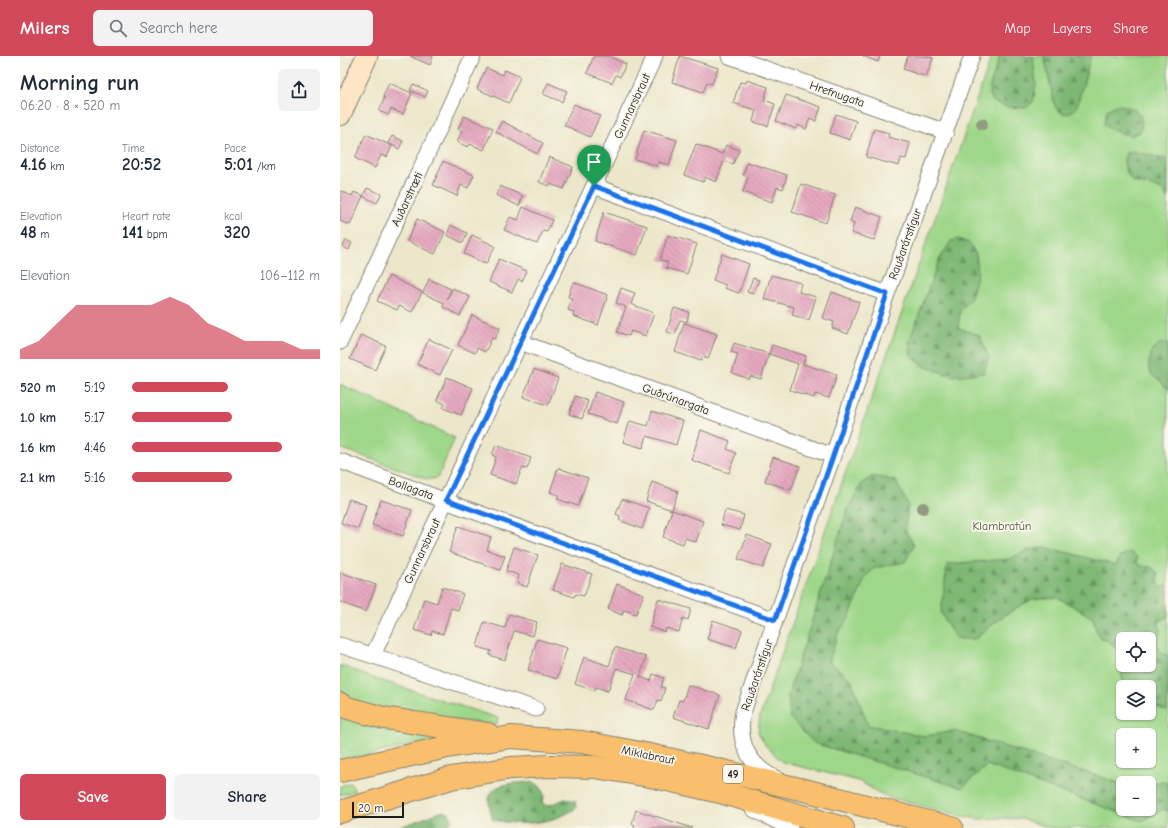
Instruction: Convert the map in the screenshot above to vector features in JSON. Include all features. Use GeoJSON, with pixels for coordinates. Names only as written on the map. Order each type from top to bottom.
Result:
{"type":"FeatureCollection","features":[{"type":"Feature","properties":{"kind":"highway"},"geometry":{"type":"LineString","coordinates":[[340,704],[348,708],[384,718],[511,737]]}},
{"type":"Feature","properties":{"kind":"highway","name":"Miklabraut"},"geometry":{"type":"LineString","coordinates":[[340,771],[447,747],[511,737],[582,742],[625,750],[804,790],[952,828]]}},
{"type":"Feature","properties":{"kind":"highway","name":"Miklabraut"},"geometry":{"type":"LineString","coordinates":[[340,812],[387,796],[451,778],[511,768],[549,766],[595,767],[655,777],[720,792],[843,828]]}},
{"type":"Feature","properties":{"kind":"main road"},"geometry":{"type":"LineString","coordinates":[[340,115],[367,56]]}},
{"type":"Feature","properties":{"kind":"street","name":"Auðarstræti"},"geometry":{"type":"LineString","coordinates":[[340,342],[473,56]]}},
{"type":"Feature","properties":{"kind":"street","name":"Gunnarsbraut"},"geometry":{"type":"LineString","coordinates":[[372,655],[655,56]]}},
{"type":"Feature","properties":{"kind":"street","name":"Hrefnugata"},"geometry":{"type":"LineString","coordinates":[[729,56],[946,132]]}},
{"type":"Feature","properties":{"kind":"street","name":"Rauðarárstígur"},"geometry":{"type":"LineString","coordinates":[[804,790],[766,774],[750,758],[745,749],[741,731],[743,712],[833,456],[887,294],[972,56]]}},
{"type":"Feature","properties":{"kind":"street"},"geometry":{"type":"LineString","coordinates":[[594,186],[887,294]]}},
{"type":"Feature","properties":{"kind":"street","name":"Guðrúnargata"},"geometry":{"type":"LineString","coordinates":[[520,342],[833,456]]}},
{"type":"Feature","properties":{"kind":"street","name":"Bollagata"},"geometry":{"type":"LineString","coordinates":[[340,461],[775,620]]}},
{"type":"Feature","properties":{"kind":"street"},"geometry":{"type":"LineString","coordinates":[[340,645],[536,709]]}},
{"type":"Feature","properties":{"kind":"street"},"geometry":{"type":"LineString","coordinates":[[720,792],[790,828]]}},
{"type":"Feature","properties":{"kind":"green space","name":"Klambratún"},"geometry":{"type":"Polygon","coordinates":[[[992,56],[1168,56],[1168,828],[1051,828],[1022,819],[979,819],[962,816],[895,799],[879,793],[861,782],[782,762],[766,746],[758,732],[760,716],[992,56]]]}},
{"type":"Feature","properties":{"kind":"green space"},"geometry":{"type":"Polygon","coordinates":[[[1000,56],[1033,56],[1036,85],[1033,102],[1026,108],[1007,107],[994,102],[989,95],[990,86],[1000,56]]]}},
{"type":"Feature","properties":{"kind":"green space"},"geometry":{"type":"Polygon","coordinates":[[[1044,56],[1091,56],[1077,106],[1070,113],[1063,114],[1055,107],[1044,56]]]}},
{"type":"Feature","properties":{"kind":"green space"},"geometry":{"type":"Polygon","coordinates":[[[1116,105],[1129,107],[1139,114],[1142,122],[1140,132],[1130,136],[1111,130],[1104,124],[1107,110],[1116,105]]]}},
{"type":"Feature","properties":{"kind":"green space"},"geometry":{"type":"Polygon","coordinates":[[[1133,151],[1168,160],[1168,202],[1164,191],[1149,185],[1133,182],[1125,169],[1124,161],[1126,153],[1133,151]]]}},
{"type":"Feature","properties":{"kind":"green space"},"geometry":{"type":"Polygon","coordinates":[[[958,239],[969,243],[976,254],[978,272],[971,298],[960,310],[958,328],[979,335],[989,357],[984,373],[952,376],[923,366],[911,355],[909,342],[939,260],[951,241],[958,239]]]}},
{"type":"Feature","properties":{"kind":"green space"},"geometry":{"type":"Polygon","coordinates":[[[1161,343],[1168,343],[1168,389],[1151,374],[1149,367],[1149,360],[1152,350],[1161,343]]]}},
{"type":"Feature","properties":{"kind":"green space"},"geometry":{"type":"Polygon","coordinates":[[[340,384],[455,438],[438,477],[427,479],[340,448],[340,384]]]}},
{"type":"Feature","properties":{"kind":"green space"},"geometry":{"type":"Polygon","coordinates":[[[873,476],[896,481],[908,505],[905,530],[914,545],[905,562],[875,568],[866,576],[849,618],[838,633],[829,662],[851,679],[868,725],[924,736],[955,731],[1116,782],[1116,812],[987,765],[962,788],[814,743],[790,718],[788,695],[848,508],[862,483],[873,476]]]}},
{"type":"Feature","properties":{"kind":"green space"},"geometry":{"type":"Polygon","coordinates":[[[1045,547],[1116,565],[1120,556],[1130,552],[1137,557],[1137,563],[1141,566],[1151,567],[1158,573],[1158,582],[1161,589],[1168,584],[1168,616],[1159,622],[1160,632],[1157,642],[1161,653],[1168,656],[1168,711],[1156,707],[1156,680],[1123,680],[1122,676],[1121,672],[1156,672],[1156,632],[1116,632],[1116,649],[1109,641],[1102,639],[1096,630],[1093,618],[1057,597],[1032,599],[1002,617],[975,639],[956,639],[941,613],[947,564],[1009,559],[1028,550],[1045,547]]]}},
{"type":"Feature","properties":{"kind":"green space"},"geometry":{"type":"Polygon","coordinates":[[[340,665],[376,679],[498,718],[497,724],[434,719],[380,711],[340,695],[340,665]]]}},
{"type":"Feature","properties":{"kind":"green space"},"geometry":{"type":"Polygon","coordinates":[[[340,710],[450,737],[340,761],[340,710]]]}},
{"type":"Feature","properties":{"kind":"green space"},"geometry":{"type":"Polygon","coordinates":[[[533,782],[542,788],[544,796],[543,803],[547,806],[565,799],[575,801],[576,808],[557,818],[547,821],[513,823],[492,819],[489,800],[494,789],[506,784],[533,782]]]}},
{"type":"Feature","properties":{"kind":"green space"},"geometry":{"type":"Polygon","coordinates":[[[1164,782],[1168,784],[1168,811],[1163,809],[1156,813],[1156,783],[1164,782]]]}},
{"type":"Feature","properties":{"kind":"green space"},"geometry":{"type":"Polygon","coordinates":[[[351,783],[355,791],[340,795],[340,786],[351,783]]]}},
{"type":"Feature","properties":{"kind":"green space"},"geometry":{"type":"Polygon","coordinates":[[[443,811],[449,813],[452,819],[449,824],[439,828],[398,828],[443,811]]]}},
{"type":"Feature","properties":{"kind":"green space"},"geometry":{"type":"Polygon","coordinates":[[[1128,816],[1151,816],[1142,821],[1128,816]]]}},
{"type":"Feature","properties":{"kind":"building"},"geometry":{"type":"Polygon","coordinates":[[[410,56],[433,56],[430,65],[410,56]]]}},
{"type":"Feature","properties":{"kind":"building"},"geometry":{"type":"Polygon","coordinates":[[[594,56],[608,56],[626,64],[620,77],[616,75],[612,83],[587,73],[594,56]]]}},
{"type":"Feature","properties":{"kind":"building"},"geometry":{"type":"Polygon","coordinates":[[[680,56],[718,68],[712,84],[707,83],[703,92],[672,82],[680,56]]]}},
{"type":"Feature","properties":{"kind":"building"},"geometry":{"type":"Polygon","coordinates":[[[863,56],[880,56],[878,62],[863,56]]]}},
{"type":"Feature","properties":{"kind":"building"},"geometry":{"type":"Polygon","coordinates":[[[908,56],[926,56],[933,58],[926,77],[903,69],[908,56]]]}},
{"type":"Feature","properties":{"kind":"building"},"geometry":{"type":"Polygon","coordinates":[[[486,68],[503,75],[505,70],[520,77],[509,103],[477,89],[486,68]]]}},
{"type":"Feature","properties":{"kind":"building"},"geometry":{"type":"Polygon","coordinates":[[[747,80],[768,87],[764,100],[775,104],[768,126],[753,122],[756,110],[733,103],[740,82],[746,83],[747,80]]]}},
{"type":"Feature","properties":{"kind":"building"},"geometry":{"type":"Polygon","coordinates":[[[389,83],[412,93],[403,114],[391,109],[388,115],[379,111],[389,83]]]}},
{"type":"Feature","properties":{"kind":"building"},"geometry":{"type":"Polygon","coordinates":[[[548,83],[567,91],[562,102],[543,94],[548,83]]]}},
{"type":"Feature","properties":{"kind":"building"},"geometry":{"type":"Polygon","coordinates":[[[413,84],[428,91],[425,97],[410,90],[413,84]]]}},
{"type":"Feature","properties":{"kind":"building"},"geometry":{"type":"Polygon","coordinates":[[[786,95],[821,107],[816,121],[810,118],[806,129],[798,125],[796,129],[776,121],[786,95]]]}},
{"type":"Feature","properties":{"kind":"building"},"geometry":{"type":"Polygon","coordinates":[[[574,104],[600,116],[590,137],[564,125],[574,104]]]}},
{"type":"Feature","properties":{"kind":"building"},"geometry":{"type":"Polygon","coordinates":[[[836,114],[856,121],[850,140],[830,133],[836,114]]]}},
{"type":"Feature","properties":{"kind":"building"},"geometry":{"type":"Polygon","coordinates":[[[464,116],[493,128],[484,150],[470,144],[468,147],[457,142],[462,131],[458,129],[464,116]]]}},
{"type":"Feature","properties":{"kind":"building"},"geometry":{"type":"Polygon","coordinates":[[[502,121],[543,143],[537,154],[496,132],[502,121]]]}},
{"type":"Feature","properties":{"kind":"building"},"geometry":{"type":"Polygon","coordinates":[[[874,129],[889,133],[888,137],[910,143],[906,159],[901,158],[899,166],[866,157],[874,129]]]}},
{"type":"Feature","properties":{"kind":"building"},"geometry":{"type":"Polygon","coordinates":[[[644,130],[677,140],[669,165],[659,162],[657,166],[635,159],[644,130]]]}},
{"type":"Feature","properties":{"kind":"building"},"geometry":{"type":"Polygon","coordinates":[[[366,134],[392,146],[387,157],[381,155],[375,168],[355,158],[366,134]]]}},
{"type":"Feature","properties":{"kind":"building"},"geometry":{"type":"Polygon","coordinates":[[[392,136],[403,141],[399,149],[388,143],[392,136]]]}},
{"type":"Feature","properties":{"kind":"building"},"geometry":{"type":"Polygon","coordinates":[[[696,144],[722,154],[726,145],[739,150],[733,164],[724,161],[716,182],[705,177],[703,182],[684,175],[696,144]]]}},
{"type":"Feature","properties":{"kind":"building"},"geometry":{"type":"Polygon","coordinates":[[[549,157],[573,167],[564,189],[539,182],[549,157]]]}},
{"type":"Feature","properties":{"kind":"building"},"geometry":{"type":"Polygon","coordinates":[[[443,161],[474,175],[468,188],[461,185],[457,196],[433,185],[443,161]]]}},
{"type":"Feature","properties":{"kind":"building"},"geometry":{"type":"Polygon","coordinates":[[[747,162],[787,175],[783,189],[777,187],[772,202],[743,192],[748,177],[743,175],[747,162]]]}},
{"type":"Feature","properties":{"kind":"building"},"geometry":{"type":"Polygon","coordinates":[[[801,184],[835,195],[826,223],[792,212],[801,184]]]}},
{"type":"Feature","properties":{"kind":"building"},"geometry":{"type":"Polygon","coordinates":[[[500,186],[523,196],[519,206],[496,195],[500,186]]]}},
{"type":"Feature","properties":{"kind":"building"},"geometry":{"type":"Polygon","coordinates":[[[367,188],[381,194],[377,203],[363,196],[367,188]]]}},
{"type":"Feature","properties":{"kind":"building"},"geometry":{"type":"Polygon","coordinates":[[[340,191],[352,196],[354,192],[363,196],[350,225],[340,221],[340,191]]]}},
{"type":"Feature","properties":{"kind":"building"},"geometry":{"type":"Polygon","coordinates":[[[523,207],[552,220],[547,232],[543,231],[537,244],[504,230],[510,217],[518,220],[523,207]]]}},
{"type":"Feature","properties":{"kind":"building"},"geometry":{"type":"Polygon","coordinates":[[[855,207],[882,217],[874,240],[851,233],[854,224],[850,222],[855,207]]]}},
{"type":"Feature","properties":{"kind":"building"},"geometry":{"type":"Polygon","coordinates":[[[604,212],[647,226],[637,255],[595,241],[604,212]]]}},
{"type":"Feature","properties":{"kind":"building"},"geometry":{"type":"Polygon","coordinates":[[[417,219],[445,232],[435,254],[407,241],[417,219]]]}},
{"type":"Feature","properties":{"kind":"building"},"geometry":{"type":"Polygon","coordinates":[[[451,225],[467,233],[463,243],[447,235],[451,225]]]}},
{"type":"Feature","properties":{"kind":"building"},"geometry":{"type":"Polygon","coordinates":[[[472,235],[495,246],[486,264],[464,254],[472,235]]]}},
{"type":"Feature","properties":{"kind":"building"},"geometry":{"type":"Polygon","coordinates":[[[668,235],[697,244],[687,274],[666,268],[668,262],[660,260],[668,235]]]}},
{"type":"Feature","properties":{"kind":"building"},"geometry":{"type":"Polygon","coordinates":[[[346,240],[352,243],[349,250],[343,247],[346,240]]]}},
{"type":"Feature","properties":{"kind":"building"},"geometry":{"type":"Polygon","coordinates":[[[722,254],[749,264],[739,293],[724,288],[726,285],[713,280],[722,254]]]}},
{"type":"Feature","properties":{"kind":"building"},"geometry":{"type":"Polygon","coordinates":[[[499,259],[527,271],[522,281],[518,279],[512,292],[489,282],[499,259]]]}},
{"type":"Feature","properties":{"kind":"building"},"geometry":{"type":"Polygon","coordinates":[[[771,275],[801,283],[799,292],[816,297],[809,320],[792,315],[794,307],[764,299],[771,275]]]}},
{"type":"Feature","properties":{"kind":"building"},"geometry":{"type":"Polygon","coordinates":[[[389,276],[422,292],[412,312],[399,306],[397,310],[377,301],[389,276]]]}},
{"type":"Feature","properties":{"kind":"building"},"geometry":{"type":"Polygon","coordinates":[[[753,278],[759,280],[753,294],[747,292],[753,278]]]}},
{"type":"Feature","properties":{"kind":"building"},"geometry":{"type":"Polygon","coordinates":[[[429,279],[451,289],[447,299],[453,288],[470,297],[460,316],[443,307],[444,303],[423,293],[429,279]]]}},
{"type":"Feature","properties":{"kind":"building"},"geometry":{"type":"Polygon","coordinates":[[[573,282],[608,295],[598,325],[573,316],[574,312],[568,310],[572,298],[568,297],[573,282]]]}},
{"type":"Feature","properties":{"kind":"building"},"geometry":{"type":"Polygon","coordinates":[[[621,288],[635,293],[631,304],[654,313],[646,336],[631,331],[629,336],[617,332],[626,307],[616,303],[621,288]]]}},
{"type":"Feature","properties":{"kind":"building"},"geometry":{"type":"Polygon","coordinates":[[[832,292],[859,302],[848,334],[832,328],[834,322],[823,318],[832,292]]]}},
{"type":"Feature","properties":{"kind":"building"},"geometry":{"type":"Polygon","coordinates":[[[674,308],[689,312],[687,322],[680,320],[675,334],[667,332],[674,308]]]}},
{"type":"Feature","properties":{"kind":"building"},"geometry":{"type":"Polygon","coordinates":[[[472,315],[500,328],[495,339],[492,338],[485,352],[477,348],[475,353],[458,345],[472,315]]]}},
{"type":"Feature","properties":{"kind":"building"},"geometry":{"type":"Polygon","coordinates":[[[684,323],[717,334],[708,359],[702,357],[701,361],[675,352],[684,323]]]}},
{"type":"Feature","properties":{"kind":"building"},"geometry":{"type":"Polygon","coordinates":[[[361,335],[386,346],[375,370],[350,359],[361,335]]]}},
{"type":"Feature","properties":{"kind":"building"},"geometry":{"type":"Polygon","coordinates":[[[429,339],[452,350],[440,375],[417,364],[429,339]]]}},
{"type":"Feature","properties":{"kind":"building"},"geometry":{"type":"Polygon","coordinates":[[[734,343],[769,354],[761,379],[750,376],[749,379],[732,373],[738,354],[731,352],[734,343]]]}},
{"type":"Feature","properties":{"kind":"building"},"geometry":{"type":"Polygon","coordinates":[[[772,345],[806,356],[803,364],[837,375],[829,398],[815,394],[814,398],[790,390],[798,364],[769,354],[772,345]]]}},
{"type":"Feature","properties":{"kind":"building"},"geometry":{"type":"Polygon","coordinates":[[[534,369],[558,378],[548,405],[523,397],[534,369]]]}},
{"type":"Feature","properties":{"kind":"building"},"geometry":{"type":"Polygon","coordinates":[[[447,377],[473,388],[461,415],[443,408],[445,404],[437,400],[447,377]]]}},
{"type":"Feature","properties":{"kind":"building"},"geometry":{"type":"Polygon","coordinates":[[[595,392],[624,402],[617,424],[588,414],[595,392]]]}},
{"type":"Feature","properties":{"kind":"building"},"geometry":{"type":"Polygon","coordinates":[[[575,396],[588,401],[582,419],[569,414],[575,396]]]}},
{"type":"Feature","properties":{"kind":"building"},"geometry":{"type":"Polygon","coordinates":[[[652,411],[683,421],[676,445],[647,436],[643,448],[623,442],[630,421],[648,426],[652,411]]]}},
{"type":"Feature","properties":{"kind":"building"},"geometry":{"type":"Polygon","coordinates":[[[701,430],[730,441],[727,449],[736,453],[729,473],[691,460],[701,430]]]}},
{"type":"Feature","properties":{"kind":"building"},"geometry":{"type":"Polygon","coordinates":[[[496,445],[531,458],[527,469],[522,468],[516,484],[490,475],[496,457],[492,455],[496,445]]]}},
{"type":"Feature","properties":{"kind":"building"},"geometry":{"type":"Polygon","coordinates":[[[773,457],[800,466],[791,490],[765,481],[773,457]]]}},
{"type":"Feature","properties":{"kind":"building"},"geometry":{"type":"Polygon","coordinates":[[[558,468],[588,478],[578,506],[557,499],[559,495],[550,492],[558,468]]]}},
{"type":"Feature","properties":{"kind":"building"},"geometry":{"type":"Polygon","coordinates":[[[652,482],[678,491],[672,510],[646,501],[652,482]]]}},
{"type":"Feature","properties":{"kind":"building"},"geometry":{"type":"Polygon","coordinates":[[[349,499],[366,505],[358,529],[341,523],[349,499]]]}},
{"type":"Feature","properties":{"kind":"building"},"geometry":{"type":"Polygon","coordinates":[[[622,499],[649,508],[642,529],[619,520],[620,516],[616,514],[622,499]]]}},
{"type":"Feature","properties":{"kind":"building"},"geometry":{"type":"Polygon","coordinates":[[[381,500],[412,510],[403,536],[372,525],[381,500]]]}},
{"type":"Feature","properties":{"kind":"building"},"geometry":{"type":"Polygon","coordinates":[[[672,510],[703,521],[696,542],[685,538],[683,544],[663,537],[672,510]]]}},
{"type":"Feature","properties":{"kind":"building"},"geometry":{"type":"Polygon","coordinates":[[[725,510],[744,515],[740,530],[721,525],[725,510]]]}},
{"type":"Feature","properties":{"kind":"building"},"geometry":{"type":"Polygon","coordinates":[[[458,526],[491,537],[487,550],[505,556],[500,570],[449,552],[458,526]]]}},
{"type":"Feature","properties":{"kind":"building"},"geometry":{"type":"Polygon","coordinates":[[[747,535],[772,544],[763,568],[738,559],[747,535]]]}},
{"type":"Feature","properties":{"kind":"building"},"geometry":{"type":"Polygon","coordinates":[[[514,547],[538,555],[527,587],[517,583],[519,575],[506,571],[514,547]]]}},
{"type":"Feature","properties":{"kind":"building"},"geometry":{"type":"Polygon","coordinates":[[[562,564],[592,574],[584,596],[576,594],[574,597],[553,590],[562,564]]]}},
{"type":"Feature","properties":{"kind":"building"},"geometry":{"type":"Polygon","coordinates":[[[340,572],[376,585],[366,612],[340,602],[340,572]]]}},
{"type":"Feature","properties":{"kind":"building"},"geometry":{"type":"Polygon","coordinates":[[[617,584],[644,594],[636,614],[624,610],[622,615],[608,609],[617,584]]]}},
{"type":"Feature","properties":{"kind":"building"},"geometry":{"type":"Polygon","coordinates":[[[442,587],[463,594],[458,610],[451,608],[443,634],[432,631],[431,635],[414,630],[424,599],[437,603],[442,587]]]}},
{"type":"Feature","properties":{"kind":"building"},"geometry":{"type":"Polygon","coordinates":[[[658,599],[691,609],[688,620],[683,618],[679,632],[666,628],[665,632],[650,627],[658,599]]]}},
{"type":"Feature","properties":{"kind":"building"},"geometry":{"type":"Polygon","coordinates":[[[509,614],[537,622],[533,636],[514,631],[505,660],[489,655],[491,651],[477,647],[484,622],[505,628],[509,614]]]}},
{"type":"Feature","properties":{"kind":"building"},"geometry":{"type":"Polygon","coordinates":[[[713,620],[742,630],[736,648],[707,639],[713,620]]]}},
{"type":"Feature","properties":{"kind":"building"},"geometry":{"type":"Polygon","coordinates":[[[537,639],[567,648],[557,679],[528,670],[537,639]]]}},
{"type":"Feature","properties":{"kind":"building"},"geometry":{"type":"Polygon","coordinates":[[[615,647],[646,657],[640,677],[651,681],[653,674],[664,678],[661,687],[665,688],[661,701],[658,700],[654,710],[626,700],[635,674],[616,668],[608,691],[596,687],[594,691],[575,684],[584,657],[609,666],[615,647]]]}},
{"type":"Feature","properties":{"kind":"building"},"geometry":{"type":"Polygon","coordinates":[[[688,685],[720,695],[709,729],[673,717],[679,700],[683,701],[688,685]]]}},
{"type":"Feature","properties":{"kind":"building"},"geometry":{"type":"Polygon","coordinates":[[[636,810],[692,828],[634,828],[635,825],[632,824],[636,810]]]}},
{"type":"Feature","properties":{"kind":"route"},"geometry":{"type":"LineString","coordinates":[[594,186],[887,294],[833,456],[775,620],[446,500],[594,186]]}}]}
